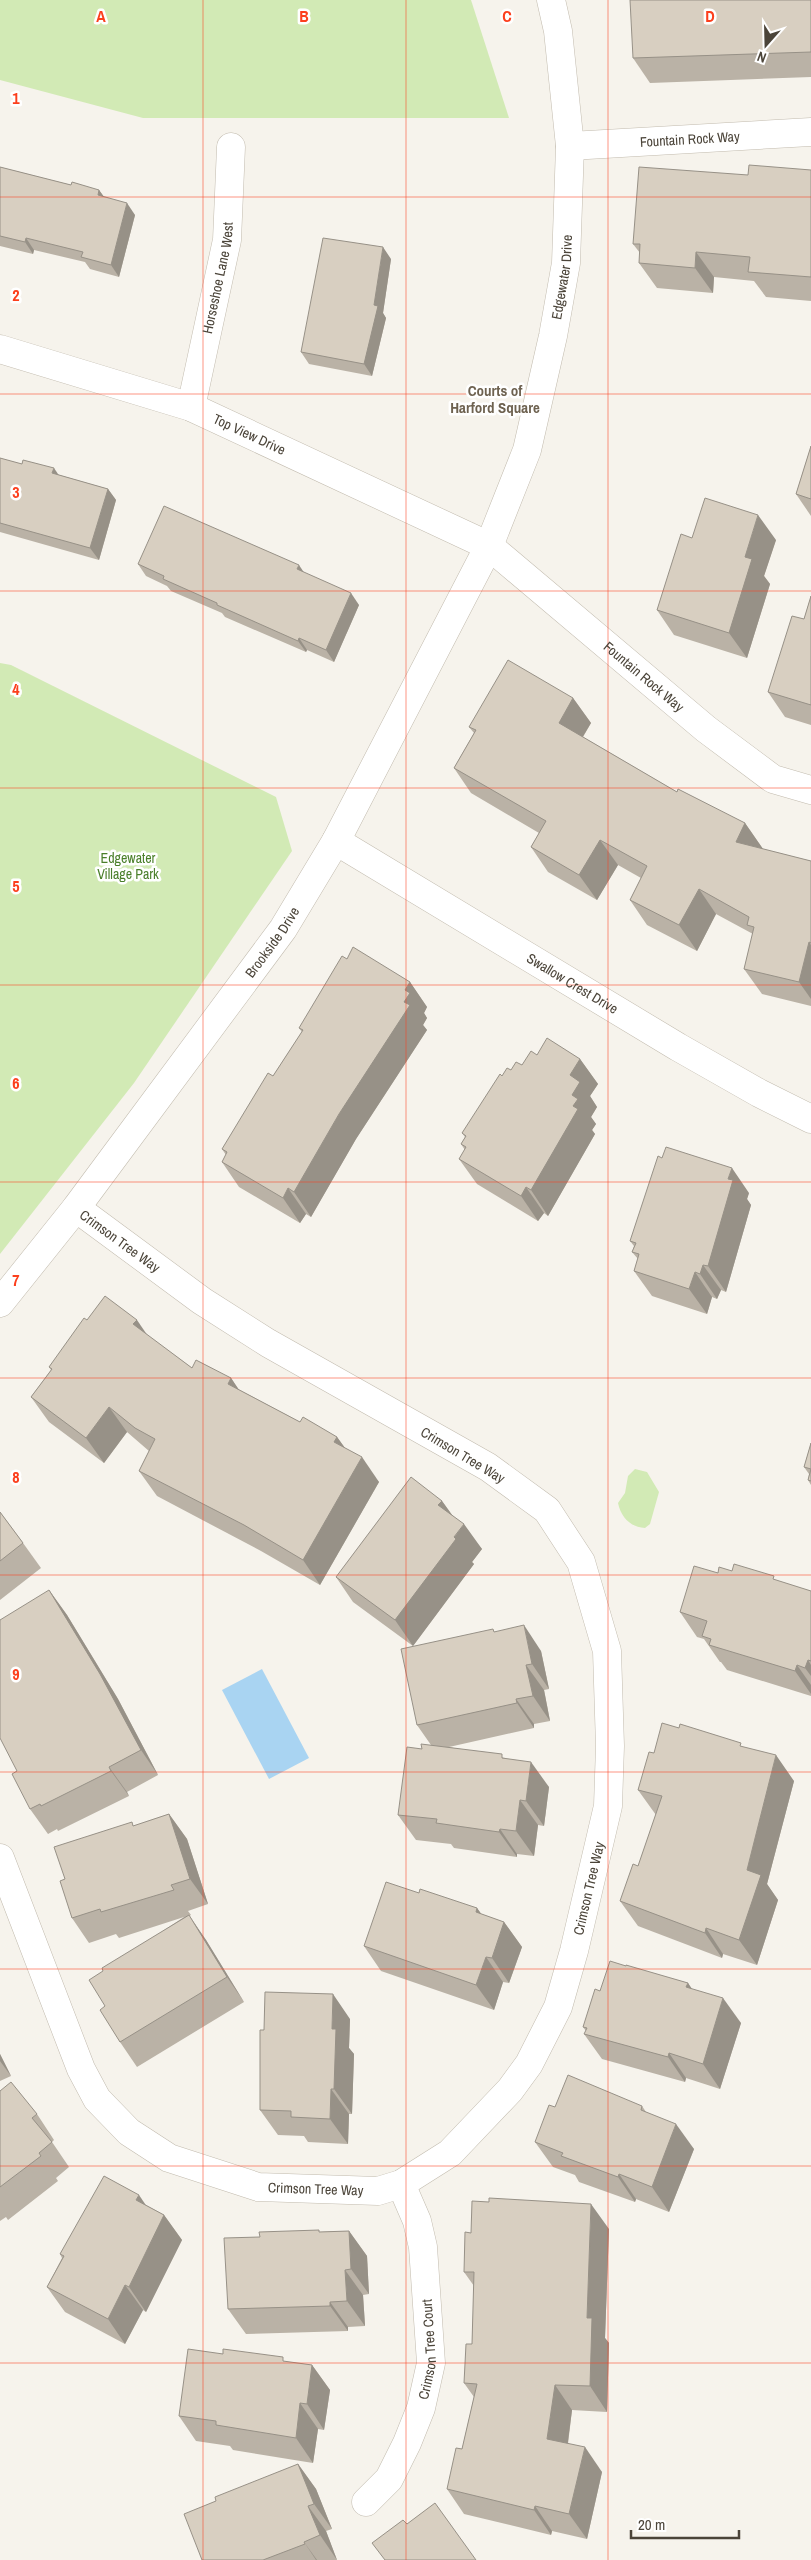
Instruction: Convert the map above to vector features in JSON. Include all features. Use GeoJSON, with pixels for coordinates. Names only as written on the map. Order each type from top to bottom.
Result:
{"type":"FeatureCollection","features":[{"type":"Feature","properties":{"kind":"street","name":"Edgewater Drive"},"geometry":{"type":"LineString","coordinates":[[489,546],[527,450],[553,336],[566,263],[570,146],[558,31],[551,0]]}},
{"type":"Feature","properties":{"kind":"street","name":"Fountain Rock Way"},"geometry":{"type":"LineString","coordinates":[[570,146],[811,132]]}},
{"type":"Feature","properties":{"kind":"street","name":"Horseshoe Lane West"},"geometry":{"type":"LineString","coordinates":[[191,407],[227,240],[231,147]]}},
{"type":"Feature","properties":{"kind":"street","name":"Top View Drive"},"geometry":{"type":"LineString","coordinates":[[0,349],[191,407],[489,546]]}},
{"type":"Feature","properties":{"kind":"street","name":"Fountain Rock Way"},"geometry":{"type":"LineString","coordinates":[[489,546],[706,729],[773,779],[811,790]]}},
{"type":"Feature","properties":{"kind":"street","name":"Brookside Drive"},"geometry":{"type":"LineString","coordinates":[[0,1303],[76,1208],[283,929],[336,842],[489,546]]}},
{"type":"Feature","properties":{"kind":"street","name":"Swallow Crest Drive"},"geometry":{"type":"LineString","coordinates":[[336,842],[678,1047],[811,1120]]}},
{"type":"Feature","properties":{"kind":"street","name":"Crimson Tree Way"},"geometry":{"type":"LineString","coordinates":[[0,1858],[81,2069],[97,2099],[129,2132],[169,2158],[258,2187],[378,2191],[400,2184],[450,2153],[510,2090],[529,2064],[558,2007],[574,1951],[608,1806],[610,1746],[607,1650],[581,1562],[547,1510],[488,1467],[268,1344],[202,1301],[76,1208]]}},
{"type":"Feature","properties":{"kind":"street","name":"Crimson Tree Court"},"geometry":{"type":"LineString","coordinates":[[366,2502],[389,2479],[407,2443],[421,2408],[431,2363],[423,2246],[417,2222],[400,2184]]}},
{"type":"Feature","properties":{"kind":"green space"},"geometry":{"type":"Polygon","coordinates":[[[0,0],[471,0],[509,118],[143,118],[0,80],[0,0]]]}},
{"type":"Feature","properties":{"kind":"green space","name":"Edgewater Village Park"},"geometry":{"type":"Polygon","coordinates":[[[0,663],[11,665],[276,797],[292,851],[134,1083],[0,1254],[0,663]]]}},
{"type":"Feature","properties":{"kind":"green space"},"geometry":{"type":"Polygon","coordinates":[[[635,1469],[647,1472],[659,1492],[650,1524],[645,1528],[635,1526],[627,1520],[621,1513],[618,1503],[625,1493],[628,1476],[635,1469]]]}},
{"type":"Feature","properties":{"kind":"water"},"geometry":{"type":"Polygon","coordinates":[[[262,1669],[309,1758],[269,1779],[222,1690],[262,1669]]]}},
{"type":"Feature","properties":{"kind":"building"},"geometry":{"type":"Polygon","coordinates":[[[630,0],[811,0],[811,52],[633,58],[630,0]]]}},
{"type":"Feature","properties":{"kind":"building"},"geometry":{"type":"Polygon","coordinates":[[[749,165],[811,170],[811,277],[748,272],[750,257],[696,252],[695,268],[639,263],[640,244],[633,244],[639,167],[748,175],[749,165]]]}},
{"type":"Feature","properties":{"kind":"building"},"geometry":{"type":"Polygon","coordinates":[[[0,167],[71,185],[72,182],[99,190],[98,195],[127,203],[111,265],[81,257],[83,252],[26,238],[25,242],[0,236],[0,167]]]}},
{"type":"Feature","properties":{"kind":"building"},"geometry":{"type":"Polygon","coordinates":[[[323,238],[383,247],[374,305],[378,306],[364,364],[301,352],[323,238]]]}},
{"type":"Feature","properties":{"kind":"building"},"geometry":{"type":"Polygon","coordinates":[[[811,446],[811,499],[796,494],[811,446]]]}},
{"type":"Feature","properties":{"kind":"building"},"geometry":{"type":"Polygon","coordinates":[[[0,458],[22,464],[23,460],[54,468],[52,473],[108,489],[90,548],[0,523],[0,458]]]}},
{"type":"Feature","properties":{"kind":"building"},"geometry":{"type":"Polygon","coordinates":[[[705,498],[758,515],[745,557],[752,559],[729,633],[657,610],[681,534],[692,538],[705,498]]]}},
{"type":"Feature","properties":{"kind":"building"},"geometry":{"type":"Polygon","coordinates":[[[164,506],[299,565],[297,569],[351,593],[326,650],[299,638],[298,641],[217,605],[217,603],[163,579],[164,576],[138,564],[164,506]]]}},
{"type":"Feature","properties":{"kind":"building"},"geometry":{"type":"Polygon","coordinates":[[[811,596],[811,705],[768,692],[792,616],[804,619],[811,596]]]}},
{"type":"Feature","properties":{"kind":"building"},"geometry":{"type":"Polygon","coordinates":[[[508,660],[573,698],[559,723],[677,792],[678,789],[745,823],[736,842],[811,861],[811,943],[809,942],[799,982],[744,969],[754,927],[747,925],[749,917],[699,889],[679,925],[630,900],[647,866],[600,840],[579,875],[531,847],[546,821],[454,768],[476,730],[469,727],[508,660]]]}},
{"type":"Feature","properties":{"kind":"building"},"geometry":{"type":"Polygon","coordinates":[[[353,947],[410,982],[405,990],[410,993],[404,1002],[410,1005],[339,1114],[294,1192],[288,1188],[283,1198],[222,1162],[227,1152],[222,1149],[268,1073],[273,1076],[303,1030],[299,1028],[342,956],[347,959],[353,947]]]}},
{"type":"Feature","properties":{"kind":"building"},"geometry":{"type":"Polygon","coordinates":[[[547,1038],[580,1059],[570,1075],[580,1082],[572,1095],[578,1099],[573,1106],[578,1109],[531,1190],[526,1187],[521,1196],[459,1159],[466,1147],[461,1144],[466,1136],[462,1133],[500,1074],[502,1076],[507,1068],[511,1070],[516,1062],[522,1065],[531,1051],[537,1055],[547,1038]]]}},
{"type":"Feature","properties":{"kind":"building"},"geometry":{"type":"Polygon","coordinates":[[[666,1147],[732,1168],[728,1179],[733,1180],[708,1266],[703,1265],[700,1274],[695,1272],[689,1289],[634,1271],[639,1254],[632,1252],[636,1243],[630,1241],[658,1156],[662,1158],[666,1147]]]}},
{"type":"Feature","properties":{"kind":"building"},"geometry":{"type":"Polygon","coordinates":[[[105,1296],[137,1320],[133,1324],[192,1368],[196,1360],[231,1378],[228,1384],[300,1422],[303,1417],[337,1437],[334,1442],[362,1457],[303,1560],[244,1525],[139,1471],[155,1439],[135,1428],[109,1407],[86,1438],[31,1397],[52,1369],[49,1367],[84,1318],[87,1320],[105,1296]]]}},
{"type":"Feature","properties":{"kind":"building"},"geometry":{"type":"Polygon","coordinates":[[[811,1443],[811,1469],[804,1467],[811,1443]]]}},
{"type":"Feature","properties":{"kind":"building"},"geometry":{"type":"Polygon","coordinates":[[[811,1469],[811,1481],[808,1480],[811,1469]]]}},
{"type":"Feature","properties":{"kind":"building"},"geometry":{"type":"Polygon","coordinates":[[[411,1477],[442,1501],[438,1505],[464,1524],[454,1537],[456,1539],[395,1620],[336,1577],[411,1477]]]}},
{"type":"Feature","properties":{"kind":"building"},"geometry":{"type":"Polygon","coordinates":[[[0,1512],[23,1543],[0,1561],[0,1512]]]}},
{"type":"Feature","properties":{"kind":"building"},"geometry":{"type":"Polygon","coordinates":[[[734,1564],[774,1576],[773,1579],[811,1591],[811,1661],[808,1660],[805,1668],[797,1665],[795,1671],[709,1645],[711,1639],[702,1636],[707,1621],[680,1612],[694,1566],[718,1573],[719,1567],[732,1571],[734,1564]]]}},
{"type":"Feature","properties":{"kind":"building"},"geometry":{"type":"Polygon","coordinates":[[[49,1590],[100,1674],[141,1750],[109,1767],[111,1771],[41,1806],[40,1804],[30,1809],[12,1774],[17,1771],[0,1738],[0,1620],[49,1590]]]}},
{"type":"Feature","properties":{"kind":"building"},"geometry":{"type":"Polygon","coordinates":[[[524,1625],[532,1664],[526,1665],[533,1696],[516,1699],[517,1703],[417,1725],[401,1649],[493,1629],[494,1632],[524,1625]]]}},
{"type":"Feature","properties":{"kind":"building"},"geometry":{"type":"Polygon","coordinates":[[[662,1723],[679,1728],[680,1724],[741,1743],[740,1746],[776,1755],[747,1870],[761,1875],[739,1940],[706,1928],[705,1933],[620,1901],[633,1864],[638,1866],[662,1796],[638,1790],[649,1752],[654,1753],[662,1723]]]}},
{"type":"Feature","properties":{"kind":"building"},"geometry":{"type":"Polygon","coordinates":[[[421,1744],[502,1754],[502,1758],[531,1762],[526,1801],[520,1800],[516,1831],[500,1829],[499,1832],[436,1823],[437,1819],[398,1815],[407,1747],[422,1749],[421,1744]]]}},
{"type":"Feature","properties":{"kind":"building"},"geometry":{"type":"Polygon","coordinates":[[[169,1814],[190,1879],[171,1885],[174,1890],[101,1912],[100,1909],[72,1918],[60,1881],[65,1879],[54,1847],[132,1822],[133,1826],[169,1814]]]}},
{"type":"Feature","properties":{"kind":"building"},"geometry":{"type":"Polygon","coordinates":[[[386,1882],[419,1893],[420,1889],[477,1908],[476,1912],[504,1922],[492,1958],[486,1957],[476,1985],[364,1946],[386,1882]]]}},
{"type":"Feature","properties":{"kind":"building"},"geometry":{"type":"Polygon","coordinates":[[[189,1915],[227,1977],[120,2042],[100,2010],[105,2006],[89,1980],[103,1971],[102,1968],[189,1915]]]}},
{"type":"Feature","properties":{"kind":"building"},"geometry":{"type":"Polygon","coordinates":[[[610,1961],[688,1983],[686,1987],[723,1998],[703,2064],[669,2053],[668,2057],[584,2034],[587,2028],[583,2027],[595,1989],[600,1991],[610,1961]]]}},
{"type":"Feature","properties":{"kind":"building"},"geometry":{"type":"Polygon","coordinates":[[[265,1992],[333,1994],[332,2029],[336,2029],[334,2089],[331,2089],[330,2119],[291,2117],[291,2111],[260,2110],[260,2030],[264,2030],[265,1992]]]}},
{"type":"Feature","properties":{"kind":"building"},"geometry":{"type":"Polygon","coordinates":[[[568,2075],[642,2106],[641,2110],[676,2124],[652,2187],[619,2174],[618,2177],[561,2156],[563,2153],[535,2142],[549,2105],[555,2107],[568,2075]]]}},
{"type":"Feature","properties":{"kind":"building"},"geometry":{"type":"Polygon","coordinates":[[[11,2082],[37,2114],[32,2118],[52,2142],[39,2153],[41,2156],[0,2187],[0,2091],[11,2082]]]}},
{"type":"Feature","properties":{"kind":"building"},"geometry":{"type":"Polygon","coordinates":[[[104,2176],[139,2195],[136,2200],[164,2215],[129,2287],[125,2285],[108,2319],[47,2287],[64,2256],[60,2254],[104,2176]]]}},
{"type":"Feature","properties":{"kind":"building"},"geometry":{"type":"Polygon","coordinates":[[[489,2198],[591,2204],[587,2318],[592,2318],[590,2386],[555,2385],[547,2439],[585,2447],[569,2514],[535,2506],[534,2510],[447,2489],[456,2448],[462,2449],[477,2384],[464,2383],[466,2344],[472,2344],[474,2272],[464,2272],[465,2232],[471,2233],[472,2201],[489,2202],[489,2198]]]}},
{"type":"Feature","properties":{"kind":"building"},"geometry":{"type":"Polygon","coordinates":[[[319,2230],[319,2232],[349,2231],[351,2269],[345,2270],[347,2301],[330,2302],[330,2306],[228,2309],[224,2238],[260,2237],[259,2232],[319,2230]]]}},
{"type":"Feature","properties":{"kind":"building"},"geometry":{"type":"Polygon","coordinates":[[[188,2349],[223,2354],[223,2349],[283,2357],[283,2361],[312,2365],[307,2404],[300,2403],[296,2438],[216,2425],[216,2421],[179,2416],[188,2349]]]}},
{"type":"Feature","properties":{"kind":"building"},"geometry":{"type":"Polygon","coordinates":[[[298,2464],[314,2504],[308,2506],[320,2535],[304,2542],[305,2544],[263,2560],[202,2560],[184,2514],[216,2501],[215,2497],[298,2464]]]}},
{"type":"Feature","properties":{"kind":"building"},"geometry":{"type":"Polygon","coordinates":[[[435,2503],[476,2560],[385,2560],[372,2543],[403,2520],[407,2524],[435,2503]]]}},
{"type":"Feature","properties":{"kind":"district","name":"Courts of Harford Square"},"geometry":{"type":"Point","coordinates":[495,400]}}]}
